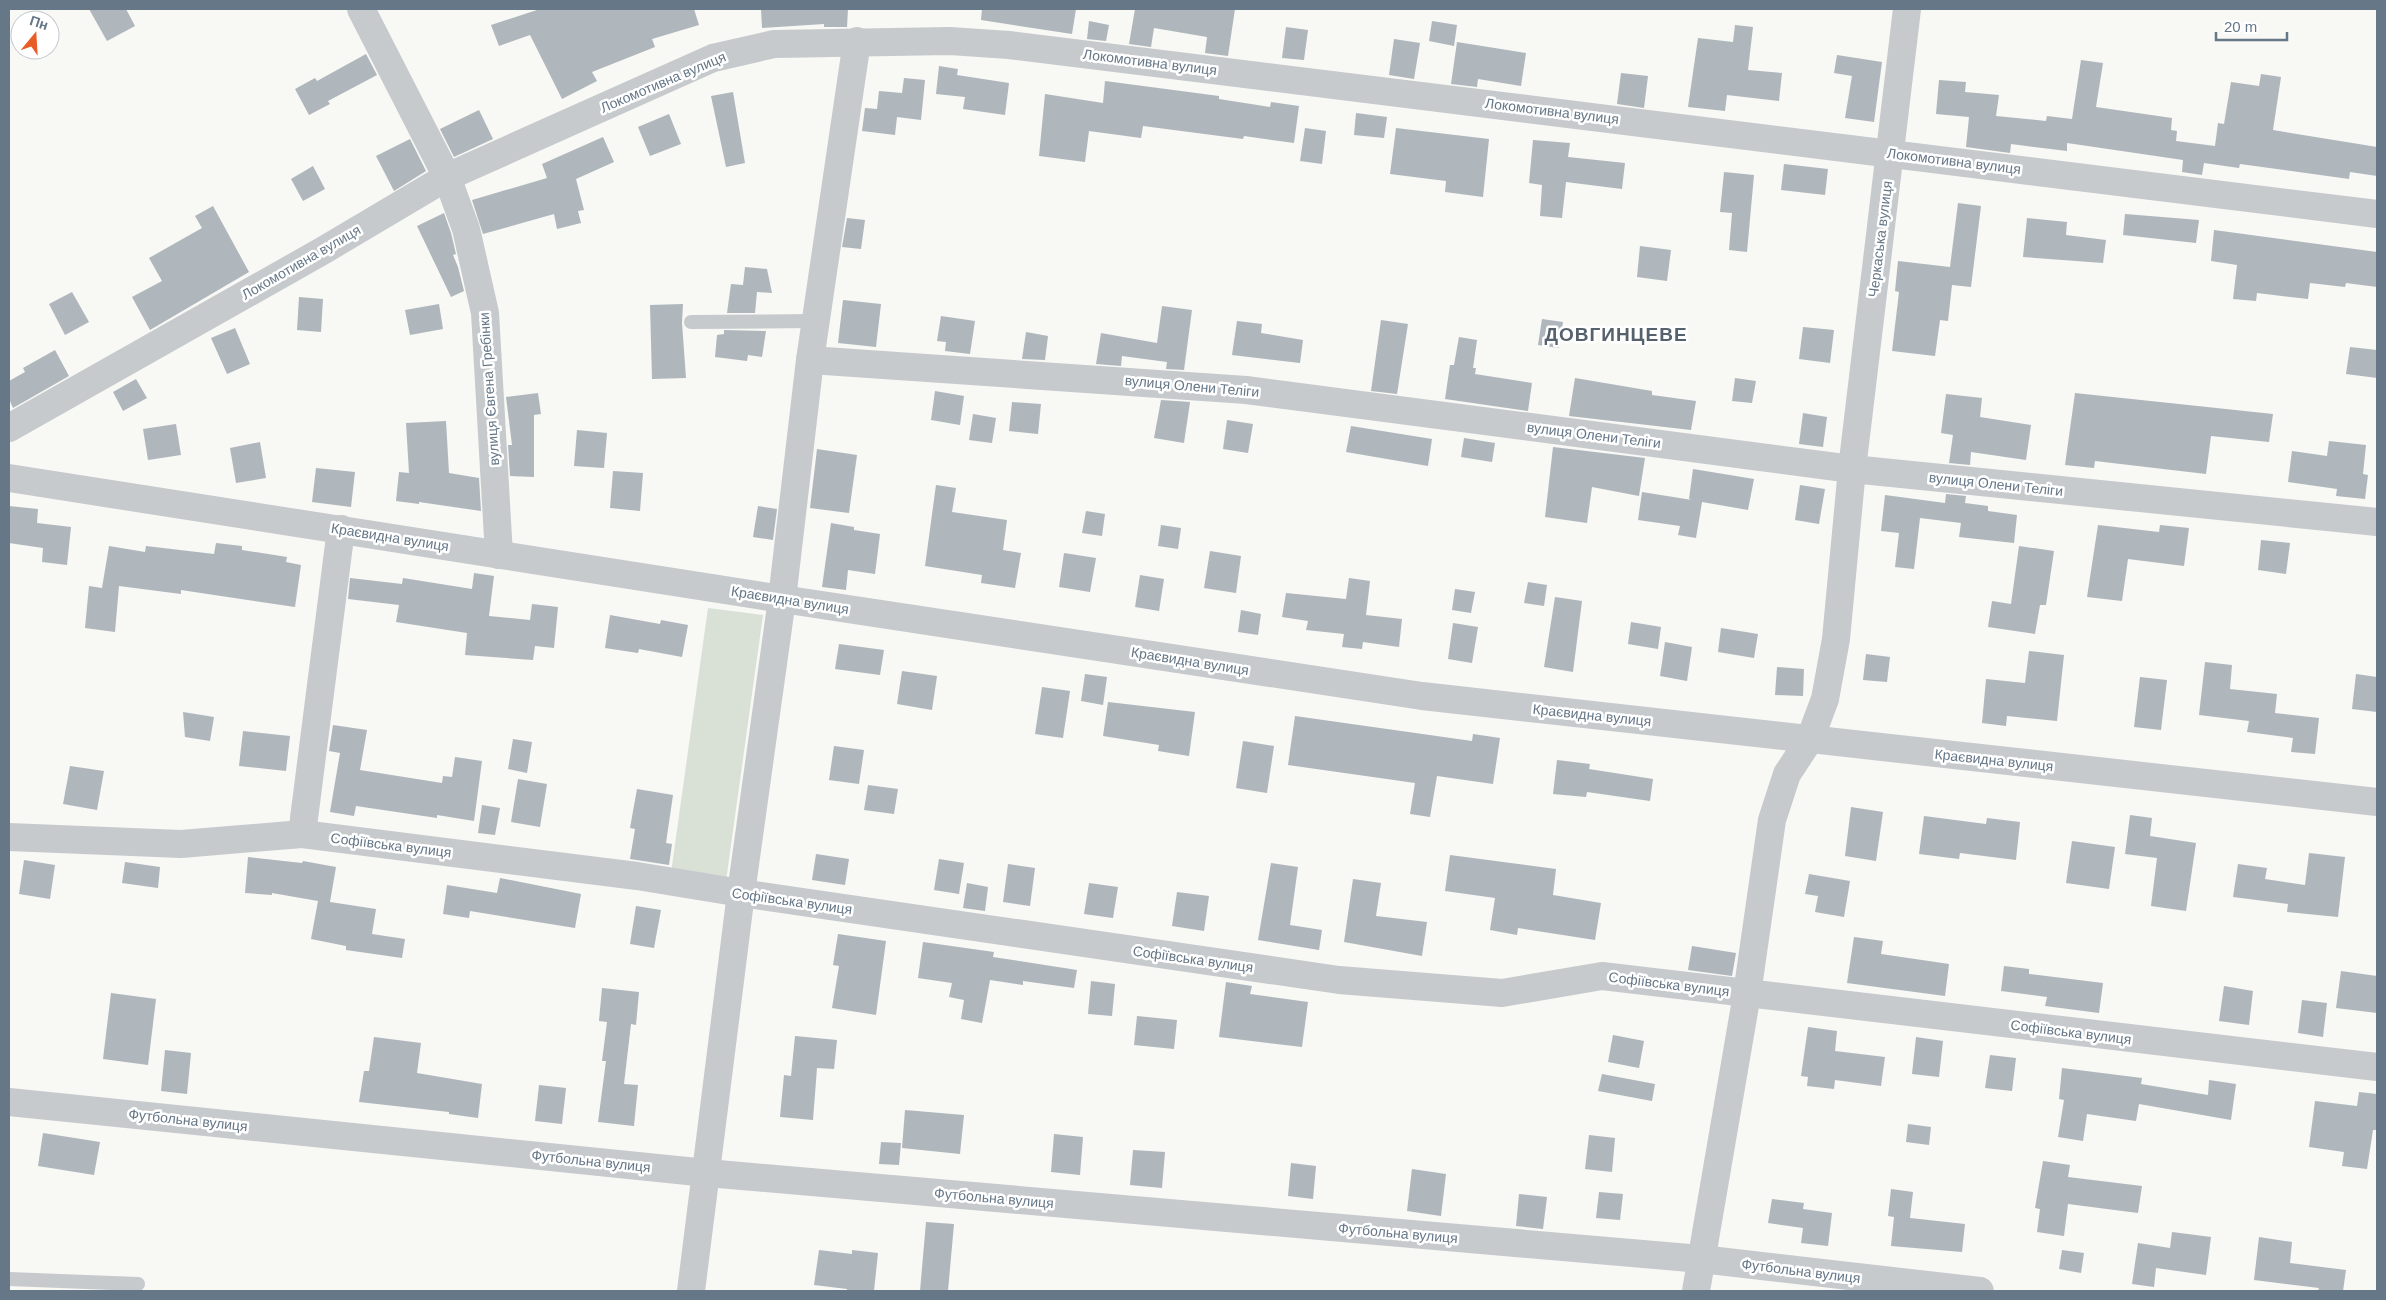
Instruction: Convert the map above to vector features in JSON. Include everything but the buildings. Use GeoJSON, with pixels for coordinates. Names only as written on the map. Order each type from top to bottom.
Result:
{"type":"FeatureCollection","features":[{"type":"Feature","properties":{"kind":"street","name":"вулиця Євгена Гребінки"},"geometry":{"type":"LineString","coordinates":[[360,9],[447,177],[466,229],[485,313],[499,555]]}},
{"type":"Feature","properties":{"kind":"street","name":"Черкаська вулиця"},"geometry":{"type":"LineString","coordinates":[[1696,1291],[1747,994],[1772,820],[1787,774],[1810,739],[1825,699],[1836,639],[1852,469],[1907,9]]}},
{"type":"Feature","properties":{"kind":"street","name":"Локомотивна вулиця"},"geometry":{"type":"LineString","coordinates":[[9,428],[324,250],[447,177],[713,58],[774,44],[857,41],[950,41],[1009,45],[2377,214]]}},
{"type":"Feature","properties":{"kind":"street"},"geometry":{"type":"LineString","coordinates":[[691,1291],[741,893],[782,599],[815,321],[857,41]]}},
{"type":"Feature","properties":{"kind":"street","name":"вулиця Олени Теліги"},"geometry":{"type":"LineString","coordinates":[[810,360],[1246,390],[1852,469],[2377,522]]}},
{"type":"Feature","properties":{"kind":"street","name":"Краєвидна вулиця"},"geometry":{"type":"LineString","coordinates":[[9,478],[782,599],[1422,696],[2377,802]]}},
{"type":"Feature","properties":{"kind":"street"},"geometry":{"type":"LineString","coordinates":[[302,834],[341,529]]}},
{"type":"Feature","properties":{"kind":"street","name":"Софіївська вулиця"},"geometry":{"type":"LineString","coordinates":[[9,837],[182,844],[302,834],[637,876],[741,893],[1339,980],[1502,993],[1602,976],[2377,1067]]}},
{"type":"Feature","properties":{"kind":"street","name":"Футбольна вулиця"},"geometry":{"type":"LineString","coordinates":[[9,1102],[706,1173],[1701,1259],[1980,1291]]}},
{"type":"Feature","properties":{"kind":"lane"},"geometry":{"type":"LineString","coordinates":[[692,322],[815,321]]}},
{"type":"Feature","properties":{"kind":"lane"},"geometry":{"type":"LineString","coordinates":[[9,1280],[138,1284]]}},
{"type":"Feature","properties":{"kind":"shaded area"},"geometry":{"type":"Polygon","coordinates":[[[708,608],[763,615],[726,881],[671,873],[708,608]]]}},
{"type":"Feature","properties":{"kind":"district","name":"ДОВГИНЦЕВЕ"},"geometry":{"type":"Point","coordinates":[1616,334]}}]}
